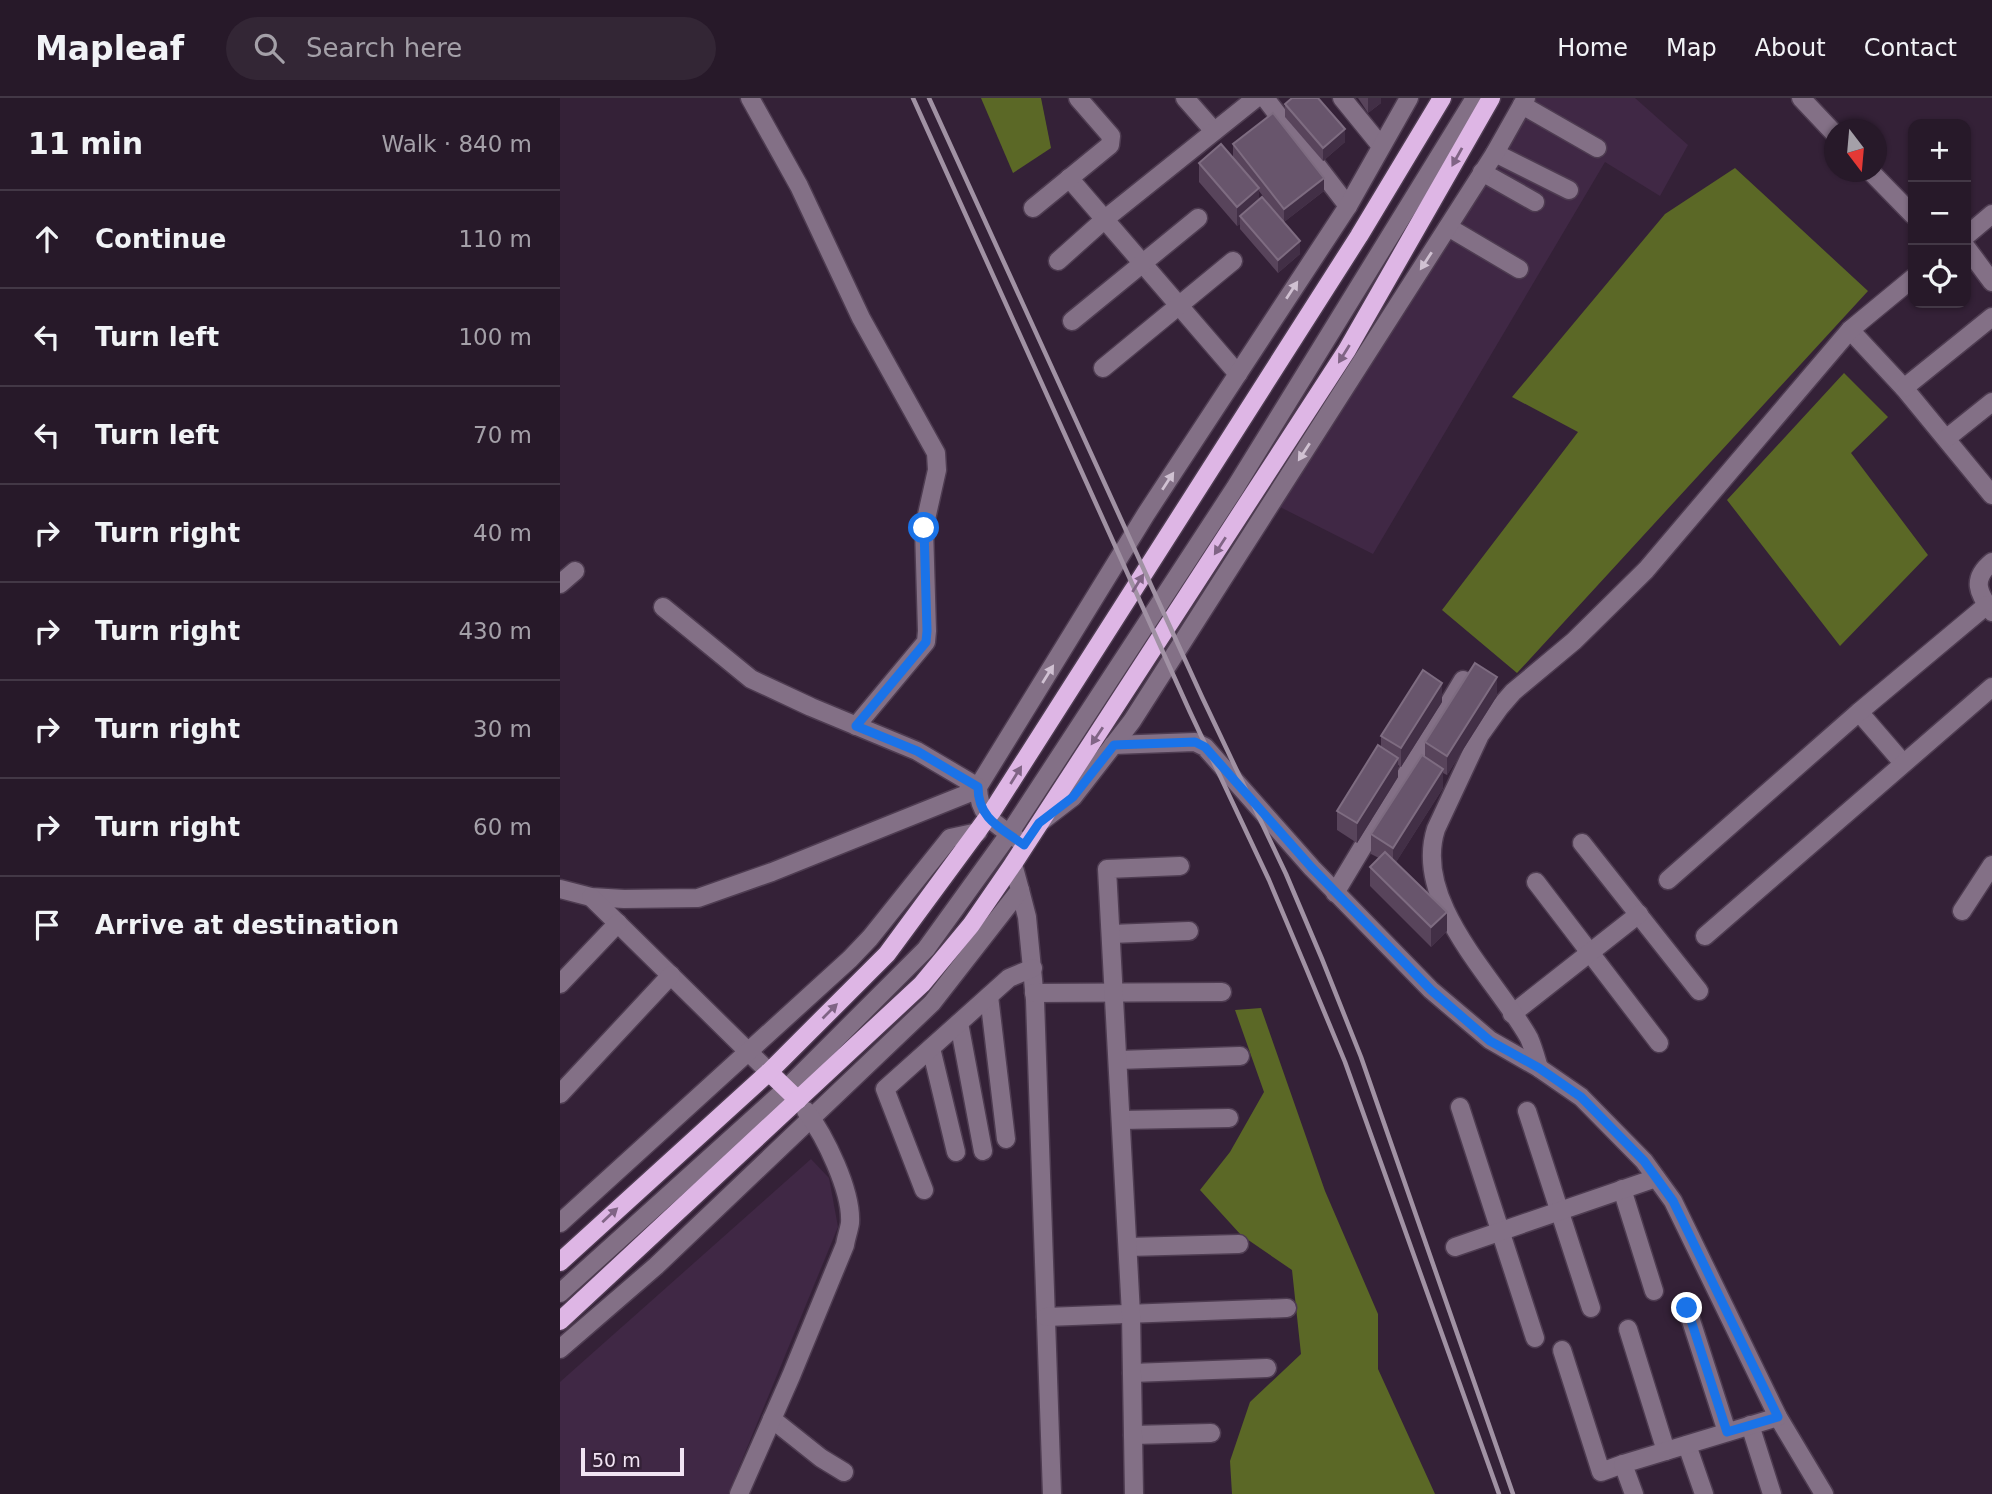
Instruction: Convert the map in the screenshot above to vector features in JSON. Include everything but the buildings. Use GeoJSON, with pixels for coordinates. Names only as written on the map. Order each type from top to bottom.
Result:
{"type":"FeatureCollection","features":[{"type":"Feature","properties":{"kind":"main road"},"geometry":{"type":"LineString","coordinates":[[560,1321],[783,1085],[887,954],[994,828],[1442,98]]}},
{"type":"Feature","properties":{"kind":"main road"},"geometry":{"type":"LineString","coordinates":[[560,1262],[783,1085],[922,984],[971,925],[1123,698],[1347,349],[1491,98]]}},
{"type":"Feature","properties":{"kind":"street"},"geometry":{"type":"LineString","coordinates":[[750,98],[799,186],[861,318],[936,453],[937,470],[924,528],[926,642],[856,726]]}},
{"type":"Feature","properties":{"kind":"street"},"geometry":{"type":"LineString","coordinates":[[1033,208],[1110,145],[1111,136],[1078,98]]}},
{"type":"Feature","properties":{"kind":"street"},"geometry":{"type":"LineString","coordinates":[[1185,98],[1214,131]]}},
{"type":"Feature","properties":{"kind":"street"},"geometry":{"type":"LineString","coordinates":[[1058,261],[1105,219],[1256,98]]}},
{"type":"Feature","properties":{"kind":"street"},"geometry":{"type":"LineString","coordinates":[[1265,98],[1348,206]]}},
{"type":"Feature","properties":{"kind":"street"},"geometry":{"type":"LineString","coordinates":[[1342,98],[1381,146]]}},
{"type":"Feature","properties":{"kind":"street"},"geometry":{"type":"LineString","coordinates":[[560,889],[592,897],[687,899],[710,894],[969,793],[978,787],[1146,514],[1238,374],[1306,258],[1348,206],[1409,98]]}},
{"type":"Feature","properties":{"kind":"street"},"geometry":{"type":"LineString","coordinates":[[560,1293],[915,963],[994,828],[1228,484],[1463,98]]}},
{"type":"Feature","properties":{"kind":"street"},"geometry":{"type":"LineString","coordinates":[[560,1223],[870,938],[950,838],[994,828],[1235,488],[1475,98]]}},
{"type":"Feature","properties":{"kind":"street"},"geometry":{"type":"LineString","coordinates":[[1801,98],[1824,122]]}},
{"type":"Feature","properties":{"kind":"street"},"geometry":{"type":"LineString","coordinates":[[1039,823],[1073,797],[1132,721],[1448,228],[1524,101],[1597,148]]}},
{"type":"Feature","properties":{"kind":"street"},"geometry":{"type":"LineString","coordinates":[[1495,153],[1569,190]]}},
{"type":"Feature","properties":{"kind":"street"},"geometry":{"type":"LineString","coordinates":[[1482,172],[1535,202]]}},
{"type":"Feature","properties":{"kind":"street"},"geometry":{"type":"LineString","coordinates":[[1069,178],[1238,374]]}},
{"type":"Feature","properties":{"kind":"street"},"geometry":{"type":"LineString","coordinates":[[1881,182],[1908,210]]}},
{"type":"Feature","properties":{"kind":"street"},"geometry":{"type":"LineString","coordinates":[[1971,232],[1992,214]]}},
{"type":"Feature","properties":{"kind":"street"},"geometry":{"type":"LineString","coordinates":[[1072,321],[1198,218]]}},
{"type":"Feature","properties":{"kind":"street"},"geometry":{"type":"LineString","coordinates":[[1448,228],[1519,269]]}},
{"type":"Feature","properties":{"kind":"street"},"geometry":{"type":"LineString","coordinates":[[1971,254],[1992,282]]}},
{"type":"Feature","properties":{"kind":"street"},"geometry":{"type":"LineString","coordinates":[[1103,368],[1233,261]]}},
{"type":"Feature","properties":{"kind":"street"},"geometry":{"type":"LineString","coordinates":[[1539,1068],[1530,1041],[1450,923],[1434,871],[1433,843],[1436,830],[1480,735],[1513,692],[1587,629],[1646,570],[1850,330],[1908,282]]}},
{"type":"Feature","properties":{"kind":"street"},"geometry":{"type":"LineString","coordinates":[[1904,388],[1992,317]]}},
{"type":"Feature","properties":{"kind":"street"},"geometry":{"type":"LineString","coordinates":[[1850,330],[1904,388],[1990,490]]}},
{"type":"Feature","properties":{"kind":"street"},"geometry":{"type":"LineString","coordinates":[[1947,438],[1992,402]]}},
{"type":"Feature","properties":{"kind":"street"},"geometry":{"type":"LineString","coordinates":[[1668,880],[1859,712],[1989,608],[1980,595],[1979,575],[1992,562]]}},
{"type":"Feature","properties":{"kind":"street"},"geometry":{"type":"LineString","coordinates":[[560,584],[575,571]]}},
{"type":"Feature","properties":{"kind":"street"},"geometry":{"type":"LineString","coordinates":[[663,607],[751,679],[917,751],[978,787]]}},
{"type":"Feature","properties":{"kind":"street"},"geometry":{"type":"LineString","coordinates":[[1335,893],[1463,680]]}},
{"type":"Feature","properties":{"kind":"street"},"geometry":{"type":"LineString","coordinates":[[1705,936],[1992,687]]}},
{"type":"Feature","properties":{"kind":"street"},"geometry":{"type":"LineString","coordinates":[[1859,712],[1903,763]]}},
{"type":"Feature","properties":{"kind":"street"},"geometry":{"type":"LineString","coordinates":[[1114,745],[1195,742],[1205,747],[1335,893],[1455,1013],[1490,1041],[1539,1068],[1581,1097],[1644,1161],[1673,1201],[1778,1417],[1824,1494]]}},
{"type":"Feature","properties":{"kind":"street"},"geometry":{"type":"LineString","coordinates":[[978,787],[981,807],[994,828],[1024,845]]}},
{"type":"Feature","properties":{"kind":"street"},"geometry":{"type":"LineString","coordinates":[[1582,843],[1699,991]]}},
{"type":"Feature","properties":{"kind":"street"},"geometry":{"type":"LineString","coordinates":[[1013,864],[1027,917],[1033,968],[1052,1494]]}},
{"type":"Feature","properties":{"kind":"street"},"geometry":{"type":"LineString","coordinates":[[1134,1494],[1132,1314],[1107,869],[1180,866]]}},
{"type":"Feature","properties":{"kind":"street"},"geometry":{"type":"LineString","coordinates":[[1962,911],[1992,866]]}},
{"type":"Feature","properties":{"kind":"street"},"geometry":{"type":"LineString","coordinates":[[1536,882],[1659,1043]]}},
{"type":"Feature","properties":{"kind":"street"},"geometry":{"type":"LineString","coordinates":[[560,1349],[656,1266],[932,1003],[1020,890]]}},
{"type":"Feature","properties":{"kind":"street"},"geometry":{"type":"LineString","coordinates":[[592,897],[783,1085],[811,1118],[845,1191],[850,1222],[845,1245],[738,1494]]}},
{"type":"Feature","properties":{"kind":"street"},"geometry":{"type":"LineString","coordinates":[[1512,1014],[1639,914]]}},
{"type":"Feature","properties":{"kind":"street"},"geometry":{"type":"LineString","coordinates":[[560,984],[618,923]]}},
{"type":"Feature","properties":{"kind":"street"},"geometry":{"type":"LineString","coordinates":[[1111,934],[1189,931]]}},
{"type":"Feature","properties":{"kind":"street"},"geometry":{"type":"LineString","coordinates":[[924,1190],[885,1089],[1009,978],[1033,968]]}},
{"type":"Feature","properties":{"kind":"street"},"geometry":{"type":"LineString","coordinates":[[560,1094],[671,975]]}},
{"type":"Feature","properties":{"kind":"street"},"geometry":{"type":"LineString","coordinates":[[1034,993],[1222,992]]}},
{"type":"Feature","properties":{"kind":"street"},"geometry":{"type":"LineString","coordinates":[[989,996],[1006,1139]]}},
{"type":"Feature","properties":{"kind":"street"},"geometry":{"type":"LineString","coordinates":[[959,1023],[983,1151]]}},
{"type":"Feature","properties":{"kind":"street"},"geometry":{"type":"LineString","coordinates":[[932,1048],[956,1152]]}},
{"type":"Feature","properties":{"kind":"street"},"geometry":{"type":"LineString","coordinates":[[1118,1060],[1240,1056]]}},
{"type":"Feature","properties":{"kind":"street"},"geometry":{"type":"LineString","coordinates":[[560,1282],[783,1085]]}},
{"type":"Feature","properties":{"kind":"street"},"geometry":{"type":"LineString","coordinates":[[1460,1107],[1535,1338]]}},
{"type":"Feature","properties":{"kind":"street"},"geometry":{"type":"LineString","coordinates":[[1527,1111],[1591,1308]]}},
{"type":"Feature","properties":{"kind":"street"},"geometry":{"type":"LineString","coordinates":[[1121,1120],[1229,1118]]}},
{"type":"Feature","properties":{"kind":"street"},"geometry":{"type":"LineString","coordinates":[[1455,1247],[1656,1178]]}},
{"type":"Feature","properties":{"kind":"street"},"geometry":{"type":"LineString","coordinates":[[1622,1189],[1654,1291]]}},
{"type":"Feature","properties":{"kind":"street"},"geometry":{"type":"LineString","coordinates":[[1128,1247],[1239,1244]]}},
{"type":"Feature","properties":{"kind":"street"},"geometry":{"type":"LineString","coordinates":[[1046,1317],[1287,1308]]}},
{"type":"Feature","properties":{"kind":"street"},"geometry":{"type":"LineString","coordinates":[[1687,1308],[1727,1432]]}},
{"type":"Feature","properties":{"kind":"street"},"geometry":{"type":"LineString","coordinates":[[1628,1329],[1666,1451]]}},
{"type":"Feature","properties":{"kind":"street"},"geometry":{"type":"LineString","coordinates":[[1562,1350],[1601,1472],[1778,1417]]}},
{"type":"Feature","properties":{"kind":"street"},"geometry":{"type":"LineString","coordinates":[[1132,1373],[1267,1367]]}},
{"type":"Feature","properties":{"kind":"street"},"geometry":{"type":"LineString","coordinates":[[772,1419],[821,1458],[844,1472]]}},
{"type":"Feature","properties":{"kind":"street"},"geometry":{"type":"LineString","coordinates":[[1750,1425],[1772,1494]]}},
{"type":"Feature","properties":{"kind":"street"},"geometry":{"type":"LineString","coordinates":[[1133,1435],[1211,1433]]}},
{"type":"Feature","properties":{"kind":"street"},"geometry":{"type":"LineString","coordinates":[[1687,1445],[1704,1494]]}},
{"type":"Feature","properties":{"kind":"street"},"geometry":{"type":"LineString","coordinates":[[1623,1464],[1634,1494]]}},
{"type":"Feature","properties":{"kind":"shaded area"},"geometry":{"type":"Polygon","coordinates":[[[1537,98],[1635,98],[1688,145],[1660,196],[1605,162],[1373,554],[1280,507],[1537,98]]]}},
{"type":"Feature","properties":{"kind":"shaded area"},"geometry":{"type":"Polygon","coordinates":[[[811,1159],[829,1178],[838,1227],[728,1494],[560,1494],[560,1382],[811,1159]]]}},
{"type":"Feature","properties":{"kind":"green space"},"geometry":{"type":"Polygon","coordinates":[[[981,98],[1041,98],[1051,148],[1013,173],[981,98]]]}},
{"type":"Feature","properties":{"kind":"green space"},"geometry":{"type":"Polygon","coordinates":[[[1735,168],[1868,291],[1517,673],[1442,610],[1578,432],[1512,397],[1665,214],[1735,168]]]}},
{"type":"Feature","properties":{"kind":"green space"},"geometry":{"type":"Polygon","coordinates":[[[1844,373],[1888,417],[1851,453],[1928,555],[1840,646],[1727,500],[1844,373]]]}},
{"type":"Feature","properties":{"kind":"green space"},"geometry":{"type":"Polygon","coordinates":[[[1261,1008],[1325,1191],[1378,1314],[1378,1369],[1435,1494],[1232,1494],[1230,1461],[1250,1402],[1301,1354],[1292,1270],[1241,1235],[1200,1190],[1230,1152],[1264,1092],[1235,1010],[1261,1008]]]}},
{"type":"Feature","properties":{"kind":"railway"},"geometry":{"type":"LineString","coordinates":[[913,98],[1190,712],[1269,880],[1306,968],[1345,1062],[1499,1494]]}},
{"type":"Feature","properties":{"kind":"railway"},"geometry":{"type":"LineString","coordinates":[[929,98],[1202,697],[1286,874],[1322,959],[1361,1057],[1513,1494]]}},
{"type":"Feature","properties":{"kind":"route"},"geometry":{"type":"LineString","coordinates":[[924,528],[926,642],[856,726],[917,751],[978,787],[981,807],[988,819],[1024,845],[1039,823],[1073,797],[1114,745],[1200,743],[1312,868],[1455,1013],[1490,1041],[1539,1068],[1581,1097],[1644,1161],[1673,1201],[1778,1417],[1727,1432],[1687,1308]]}}]}
